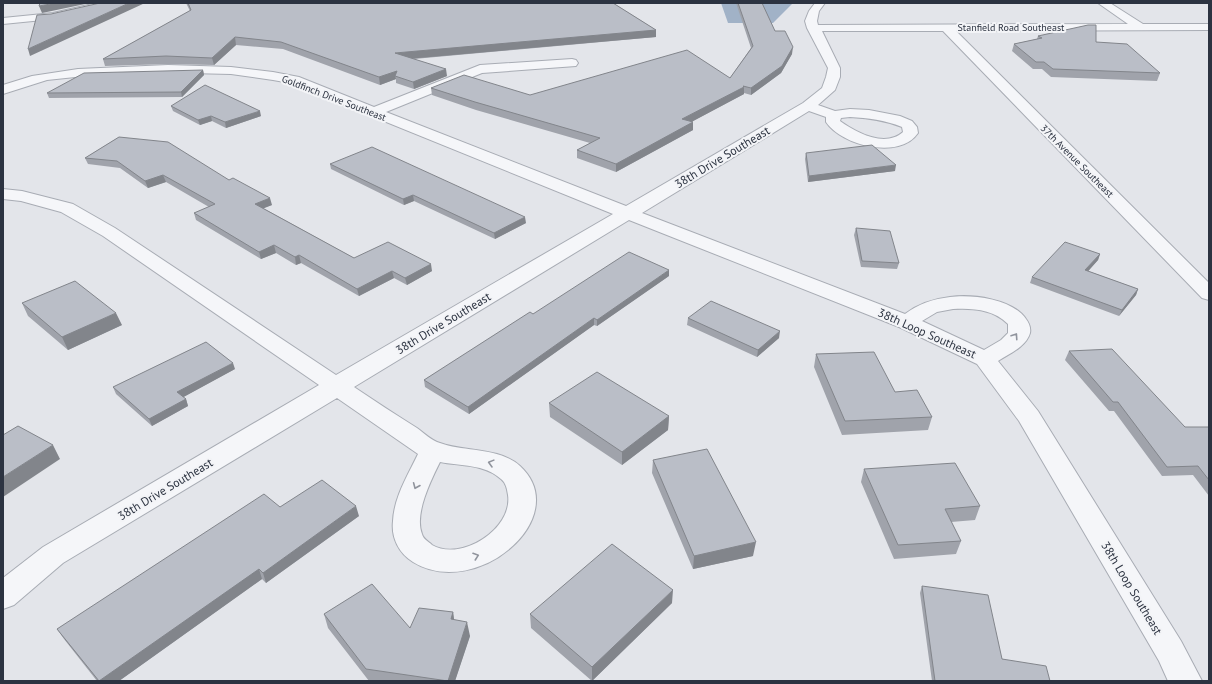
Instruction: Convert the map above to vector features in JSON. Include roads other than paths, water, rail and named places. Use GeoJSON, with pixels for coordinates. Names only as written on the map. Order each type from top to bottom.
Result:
{"type":"FeatureCollection","features":[{"type":"Feature","properties":{"kind":"street"},"geometry":{"type":"LineString","coordinates":[[3,22],[53,16],[111,3]]}},
{"type":"Feature","properties":{"kind":"street"},"geometry":{"type":"LineString","coordinates":[[813,28],[811,22],[812,16],[820,3]]}},
{"type":"Feature","properties":{"kind":"street"},"geometry":{"type":"LineString","coordinates":[[1103,3],[1142,28]]}},
{"type":"Feature","properties":{"kind":"street","name":"37th Avenue Southeast"},"geometry":{"type":"LineString","coordinates":[[945,27],[1209,294]]}},
{"type":"Feature","properties":{"kind":"street","name":"Stanfield Road Southeast"},"geometry":{"type":"LineString","coordinates":[[813,28],[1209,27]]}},
{"type":"Feature","properties":{"kind":"street","name":"38th Drive Southeast"},"geometry":{"type":"LineString","coordinates":[[3,596],[53,555],[808,106],[828,90],[834,73],[834,68],[813,28]]}},
{"type":"Feature","properties":{"kind":"street"},"geometry":{"type":"LineString","coordinates":[[373,112],[480,69],[572,63]]}},
{"type":"Feature","properties":{"kind":"street","name":"Goldfinch Drive Southeast"},"geometry":{"type":"LineString","coordinates":[[3,90],[20,82],[75,72],[160,69],[231,70],[266,74],[294,80],[627,213]]}},
{"type":"Feature","properties":{"kind":"street"},"geometry":{"type":"LineString","coordinates":[[808,106],[834,115]]}},
{"type":"Feature","properties":{"kind":"street"},"geometry":{"type":"LineString","coordinates":[[3,194],[22,196],[67,208],[108,232],[432,451],[496,464],[507,470],[516,479],[521,490],[522,504],[519,520],[509,534],[490,550],[473,557],[455,561],[438,559],[423,554],[413,545],[407,534],[410,501],[432,451]]}},
{"type":"Feature","properties":{"kind":"street","name":"38th Loop Southeast"},"geometry":{"type":"LineString","coordinates":[[627,213],[907,322],[985,359],[1029,417],[1170,651],[1185,681]]}},
{"type":"Feature","properties":{"kind":"street"},"geometry":{"type":"LineString","coordinates":[[907,322],[920,312],[939,305],[976,303],[1003,310],[1018,322],[1020,327],[1019,333],[1006,346],[985,359]]}},
{"type":"Feature","properties":{"kind":"water"},"geometry":{"type":"Polygon","coordinates":[[[721,3],[793,3],[773,23],[728,23],[721,3]]]}}]}
